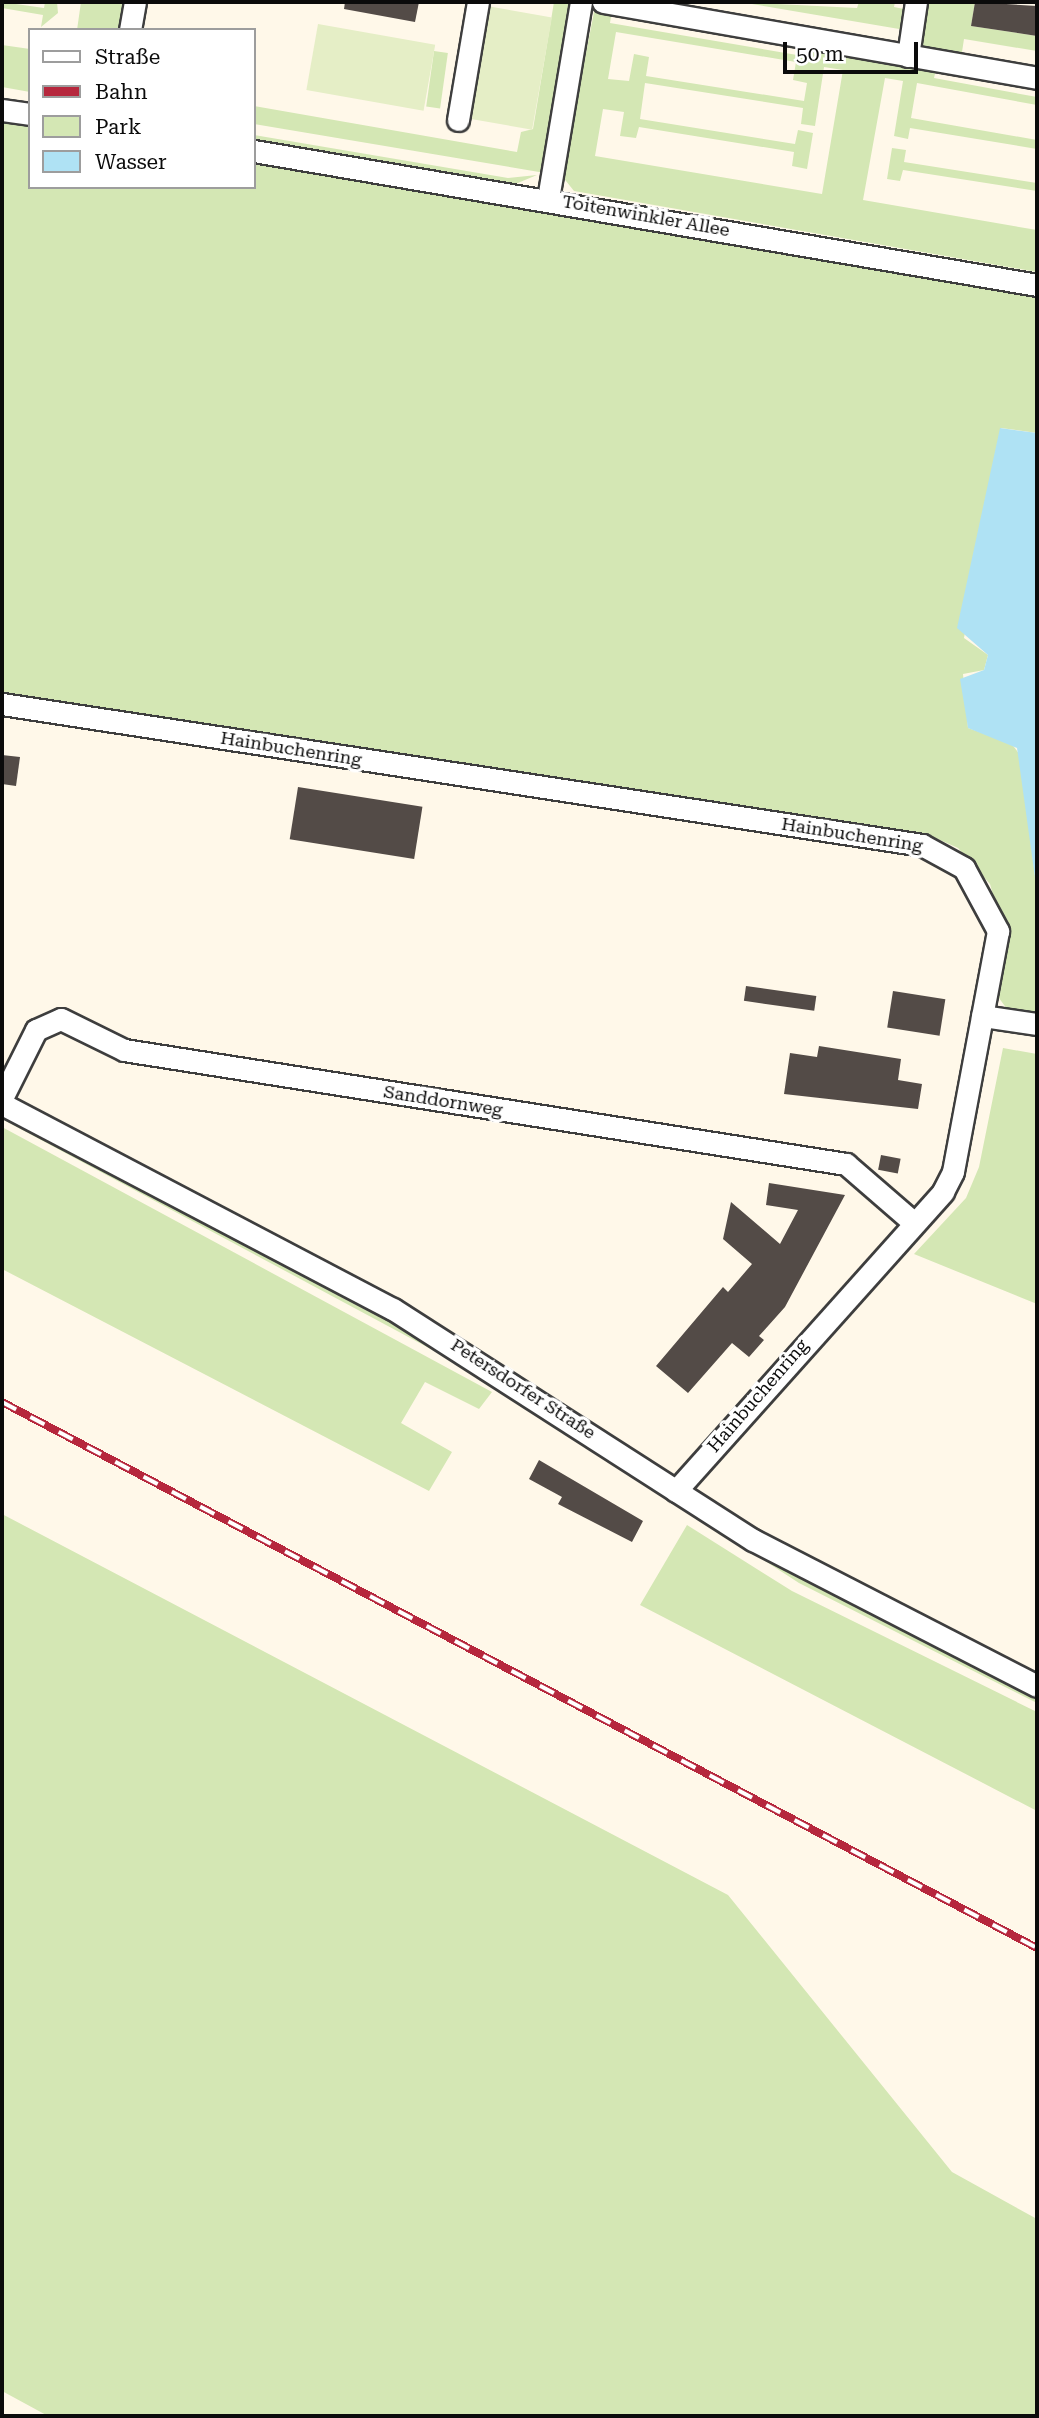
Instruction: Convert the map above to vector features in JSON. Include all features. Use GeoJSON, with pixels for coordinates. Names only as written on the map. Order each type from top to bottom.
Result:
{"type":"FeatureCollection","features":[{"type":"Feature","properties":{"kind":"street"},"geometry":{"type":"LineString","coordinates":[[130,28],[135,2]]}},
{"type":"Feature","properties":{"kind":"street"},"geometry":{"type":"LineString","coordinates":[[458,120],[478,2]]}},
{"type":"Feature","properties":{"kind":"street"},"geometry":{"type":"LineString","coordinates":[[548,199],[581,2]]}},
{"type":"Feature","properties":{"kind":"street"},"geometry":{"type":"LineString","coordinates":[[603,2],[1037,78]]}},
{"type":"Feature","properties":{"kind":"street"},"geometry":{"type":"LineString","coordinates":[[908,55],[916,2]]}},
{"type":"Feature","properties":{"kind":"street"},"geometry":{"type":"LineString","coordinates":[[2,110],[28,114]]}},
{"type":"Feature","properties":{"kind":"street","name":"Toitenwinkler Allee"},"geometry":{"type":"LineString","coordinates":[[256,151],[548,199],[1037,285]]}},
{"type":"Feature","properties":{"kind":"street","name":"Hainbuchenring"},"geometry":{"type":"LineString","coordinates":[[2,704],[922,845],[964,867],[998,930],[953,1172],[914,1223],[676,1491]]}},
{"type":"Feature","properties":{"kind":"street"},"geometry":{"type":"LineString","coordinates":[[982,1016],[1037,1024]]}},
{"type":"Feature","properties":{"kind":"street","name":"Sanddornweg"},"geometry":{"type":"LineString","coordinates":[[2,1101],[36,1030],[61,1019],[124,1050],[846,1164],[914,1223]]}},
{"type":"Feature","properties":{"kind":"street","name":"Petersdorfer Straße"},"geometry":{"type":"LineString","coordinates":[[2,1101],[393,1309],[676,1491],[808,1572],[1037,1686]]}},
{"type":"Feature","properties":{"kind":"green space"},"geometry":{"type":"Polygon","coordinates":[[[2,2],[44,8],[45,2],[57,2],[58,13],[41,27],[43,15],[2,8],[2,2]]]}},
{"type":"Feature","properties":{"kind":"green space"},"geometry":{"type":"Polygon","coordinates":[[[81,2],[135,2],[130,28],[77,28],[81,2]]]}},
{"type":"Feature","properties":{"kind":"green space"},"geometry":{"type":"Polygon","coordinates":[[[554,2],[581,2],[551,174],[256,124],[256,106],[517,152],[521,132],[533,129],[554,2]]]}},
{"type":"Feature","properties":{"kind":"green space"},"geometry":{"type":"Polygon","coordinates":[[[596,2],[613,4],[610,23],[797,55],[800,37],[907,55],[911,31],[740,2],[857,8],[859,2],[895,2],[894,7],[914,11],[926,2],[975,2],[971,26],[1037,36],[1037,51],[964,39],[960,65],[938,61],[934,78],[1037,97],[1037,105],[917,83],[911,118],[1037,140],[1037,149],[910,128],[908,139],[894,136],[903,81],[885,78],[863,200],[1037,230],[1037,272],[574,191],[562,176],[596,2]],[[616,32],[608,79],[629,81],[634,54],[649,57],[646,76],[804,101],[807,83],[793,80],[796,62],[616,32]],[[824,67],[815,126],[801,124],[803,108],[645,83],[640,119],[795,144],[798,130],[813,133],[807,169],[792,166],[794,152],[639,127],[636,138],[620,136],[624,112],[603,109],[595,156],[822,194],[843,70],[824,67]]]}},
{"type":"Feature","properties":{"kind":"green space"},"geometry":{"type":"Polygon","coordinates":[[[481,5],[552,18],[532,130],[461,117],[481,5]]]}},
{"type":"Feature","properties":{"kind":"green space"},"geometry":{"type":"Polygon","coordinates":[[[318,24],[435,45],[424,111],[306,90],[318,24]]]}},
{"type":"Feature","properties":{"kind":"green space"},"geometry":{"type":"Polygon","coordinates":[[[2,45],[28,49],[28,92],[2,87],[2,45]]]}},
{"type":"Feature","properties":{"kind":"green space"},"geometry":{"type":"Polygon","coordinates":[[[434,51],[448,53],[440,108],[426,106],[434,51]]]}},
{"type":"Feature","properties":{"kind":"green space"},"geometry":{"type":"Polygon","coordinates":[[[2,119],[28,124],[28,189],[256,189],[256,161],[1037,292],[1037,433],[1001,428],[964,638],[988,655],[984,670],[963,674],[968,728],[1011,743],[1020,755],[1037,892],[1037,1016],[1007,1009],[996,994],[1003,931],[990,884],[958,848],[931,836],[2,694],[2,119]]]}},
{"type":"Feature","properties":{"kind":"green space"},"geometry":{"type":"Polygon","coordinates":[[[256,135],[508,178],[537,175],[513,185],[256,142],[256,135]]]}},
{"type":"Feature","properties":{"kind":"green space"},"geometry":{"type":"Polygon","coordinates":[[[892,148],[906,150],[904,162],[1037,183],[1037,191],[903,170],[900,181],[887,179],[892,148]]]}},
{"type":"Feature","properties":{"kind":"green space"},"geometry":{"type":"Polygon","coordinates":[[[1003,1048],[1037,1054],[1037,1304],[914,1254],[966,1198],[979,1167],[1003,1048]]]}},
{"type":"Feature","properties":{"kind":"green space"},"geometry":{"type":"Polygon","coordinates":[[[2,1114],[423,1337],[496,1384],[2,1119],[2,1114]]]}},
{"type":"Feature","properties":{"kind":"green space"},"geometry":{"type":"Polygon","coordinates":[[[2,1127],[492,1392],[479,1409],[425,1382],[401,1423],[452,1452],[429,1491],[2,1269],[2,1127]]]}},
{"type":"Feature","properties":{"kind":"green space"},"geometry":{"type":"Polygon","coordinates":[[[605,1457],[797,1574],[1037,1696],[1037,1703],[799,1583],[605,1457]]]}},
{"type":"Feature","properties":{"kind":"green space"},"geometry":{"type":"Polygon","coordinates":[[[2,1514],[728,1895],[952,2172],[1037,2219],[1037,2416],[48,2416],[2,2391],[2,1514]]]}},
{"type":"Feature","properties":{"kind":"green space"},"geometry":{"type":"Polygon","coordinates":[[[687,1525],[792,1591],[1037,1712],[1037,1811],[640,1605],[687,1525]]]}},
{"type":"Feature","properties":{"kind":"water"},"geometry":{"type":"Polygon","coordinates":[[[1000,428],[1037,433],[1037,892],[1017,748],[968,728],[960,679],[984,670],[988,655],[957,628],[1000,428]]]}},
{"type":"Feature","properties":{"kind":"building"},"geometry":{"type":"Polygon","coordinates":[[[345,2],[419,2],[415,22],[344,9],[345,2]]]}},
{"type":"Feature","properties":{"kind":"building"},"geometry":{"type":"Polygon","coordinates":[[[975,2],[1037,6],[1037,36],[971,26],[975,2]]]}},
{"type":"Feature","properties":{"kind":"building"},"geometry":{"type":"Polygon","coordinates":[[[2,755],[20,757],[16,786],[2,784],[2,755]]]}},
{"type":"Feature","properties":{"kind":"building"},"geometry":{"type":"Polygon","coordinates":[[[298,787],[422,807],[414,859],[290,839],[298,787]]]}},
{"type":"Feature","properties":{"kind":"building"},"geometry":{"type":"Polygon","coordinates":[[[746,986],[816,996],[814,1011],[744,1001],[746,986]]]}},
{"type":"Feature","properties":{"kind":"building"},"geometry":{"type":"Polygon","coordinates":[[[893,991],[945,999],[940,1036],[887,1028],[893,991]]]}},
{"type":"Feature","properties":{"kind":"building"},"geometry":{"type":"Polygon","coordinates":[[[819,1046],[901,1059],[898,1080],[922,1084],[918,1109],[784,1094],[790,1053],[817,1057],[819,1046]]]}},
{"type":"Feature","properties":{"kind":"building"},"geometry":{"type":"Polygon","coordinates":[[[881,1155],[901,1159],[898,1174],[878,1170],[881,1155]]]}},
{"type":"Feature","properties":{"kind":"building"},"geometry":{"type":"Polygon","coordinates":[[[769,1183],[845,1195],[785,1307],[759,1336],[764,1340],[749,1357],[732,1343],[688,1393],[656,1366],[723,1287],[728,1292],[752,1264],[723,1239],[731,1202],[780,1244],[798,1210],[766,1205],[769,1183]]]}},
{"type":"Feature","properties":{"kind":"building"},"geometry":{"type":"Polygon","coordinates":[[[539,1460],[643,1521],[632,1542],[558,1504],[562,1497],[529,1479],[539,1460]]]}},
{"type":"Feature","properties":{"kind":"railway"},"geometry":{"type":"LineString","coordinates":[[2,1402],[1037,1948]]}}]}
